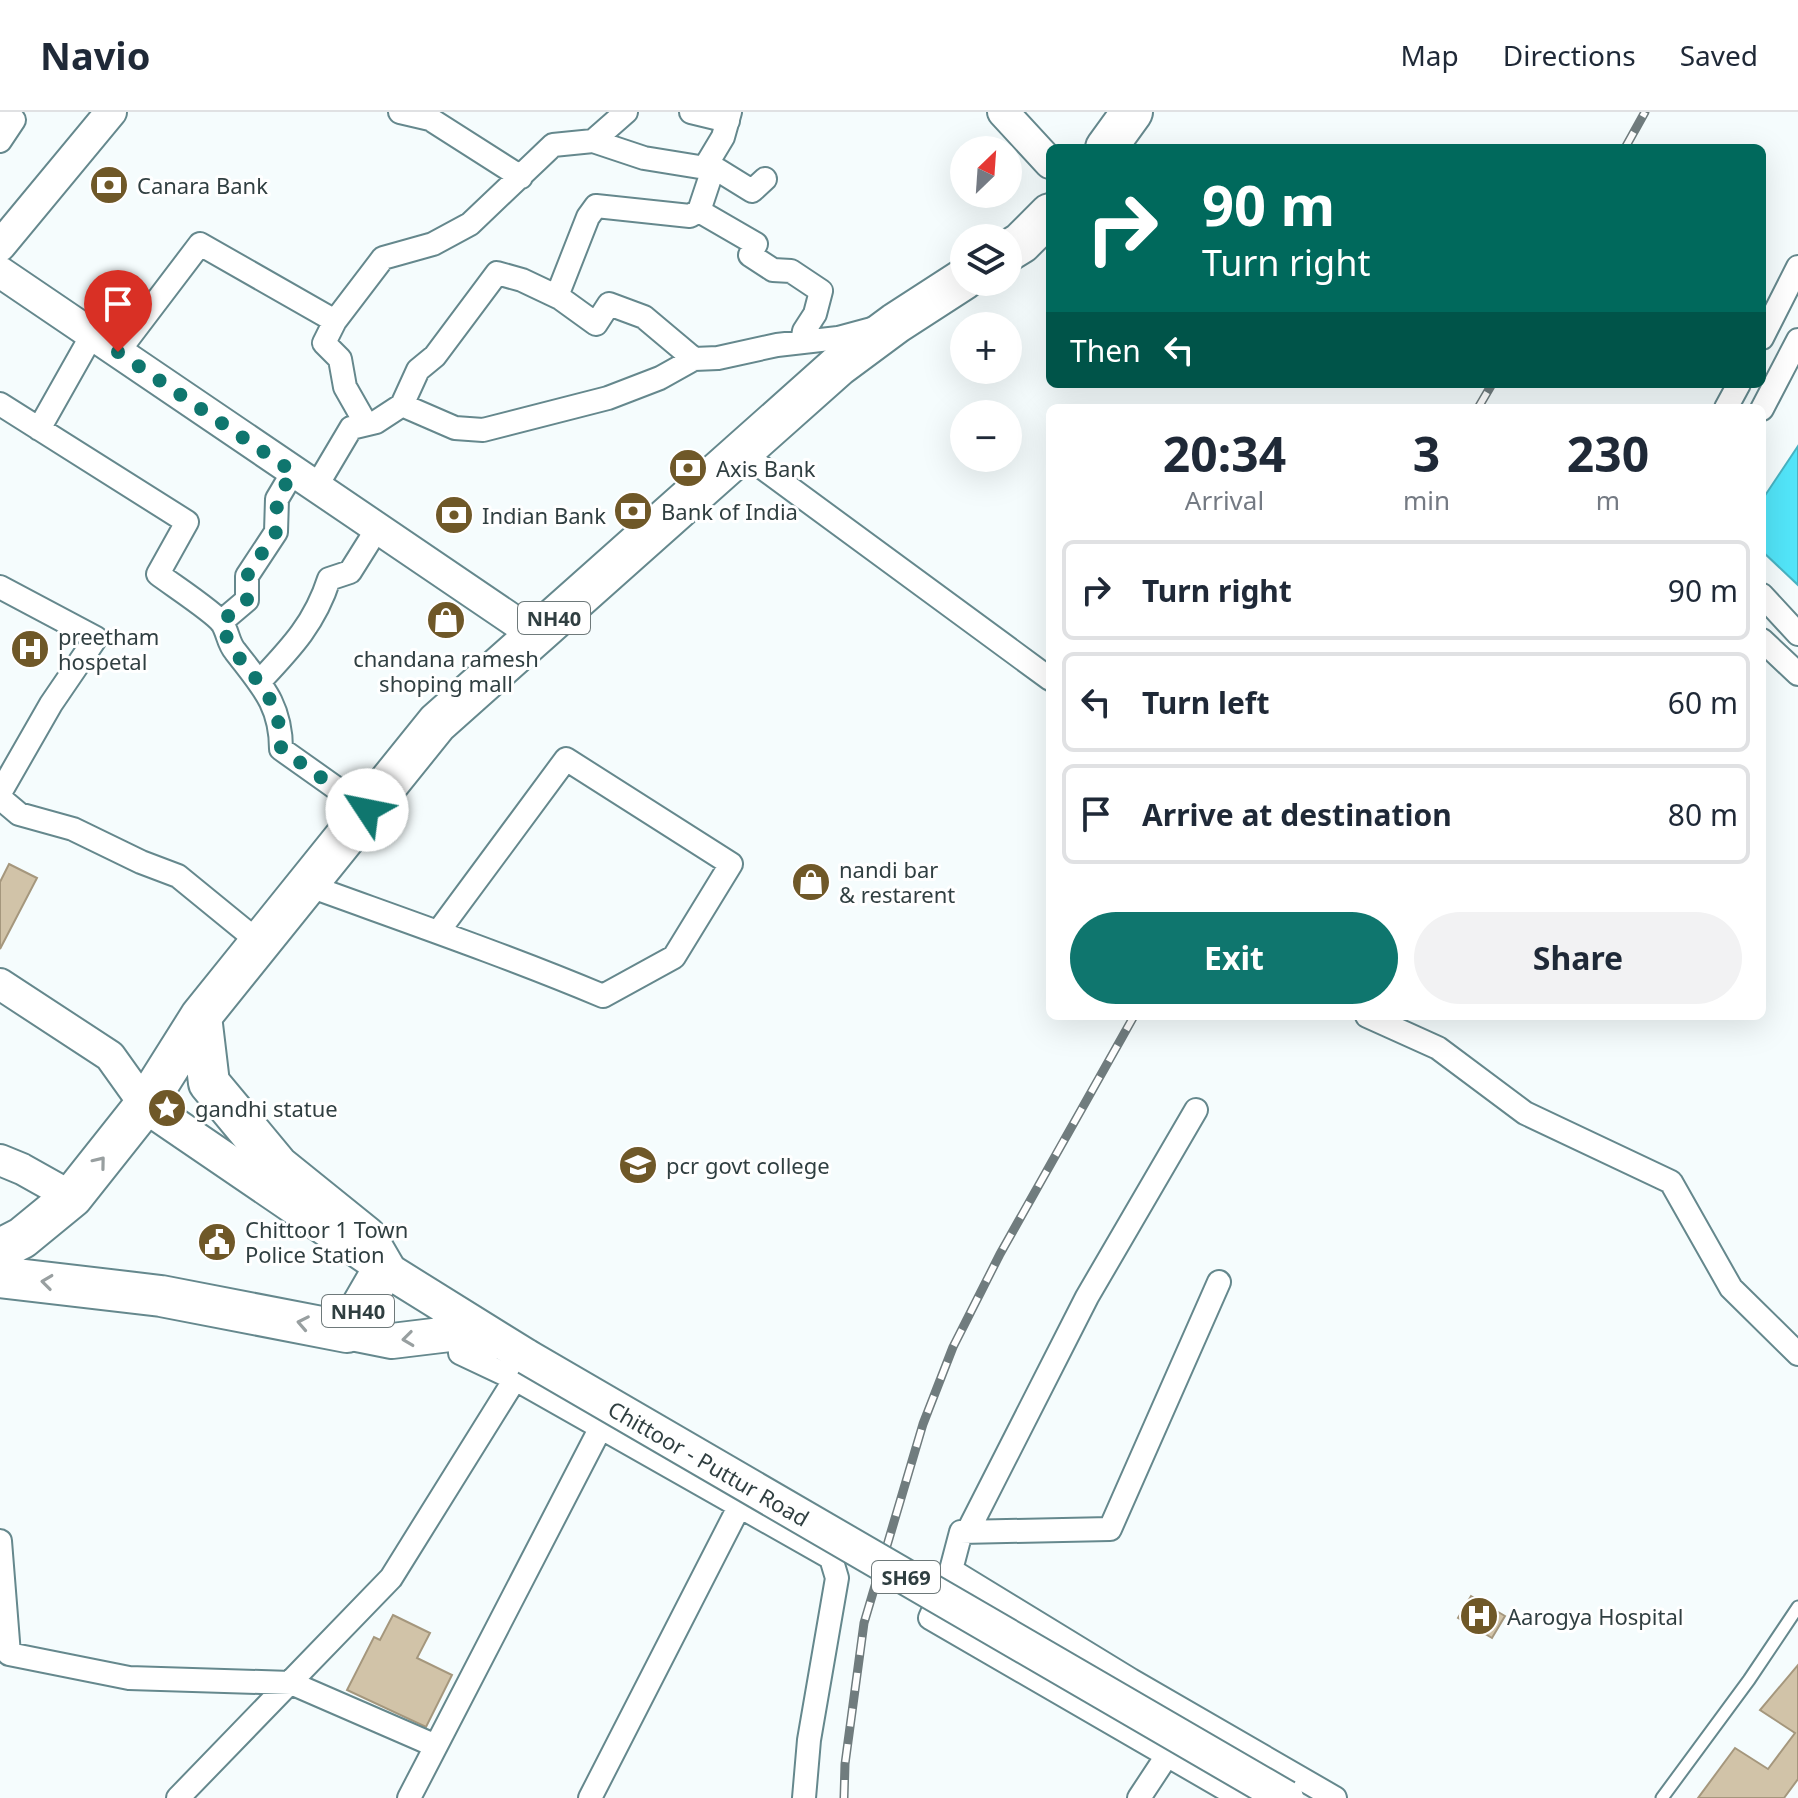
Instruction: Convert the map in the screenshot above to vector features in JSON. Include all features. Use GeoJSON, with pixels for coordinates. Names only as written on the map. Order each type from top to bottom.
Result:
{"type":"FeatureCollection","features":[{"type":"Feature","properties":{"kind":"highway"},"geometry":{"type":"LineString","coordinates":[[1109,144],[1132,112]]}},
{"type":"Feature","properties":{"kind":"highway"},"geometry":{"type":"LineString","coordinates":[[1022,242],[1046,218]]}},
{"type":"Feature","properties":{"kind":"highway","name":"NH40"},"geometry":{"type":"LineString","coordinates":[[0,1249],[22,1238],[72,1197],[145,1105],[201,1016],[437,723],[838,366],[950,288]]}},
{"type":"Feature","properties":{"kind":"highway","name":"NH40"},"geometry":{"type":"LineString","coordinates":[[0,1277],[161,1296],[347,1332],[384,1268],[366,1237],[278,1166],[209,1083],[201,1016]]}},
{"type":"Feature","properties":{"kind":"main road","name":"Chittoor - Puttur Road"},"geometry":{"type":"LineString","coordinates":[[145,1105],[518,1361],[1286,1798]]}},
{"type":"Feature","properties":{"kind":"main road"},"geometry":{"type":"LineString","coordinates":[[347,1332],[392,1341],[458,1322]]}},
{"type":"Feature","properties":{"kind":"street"},"geometry":{"type":"LineString","coordinates":[[0,246],[111,112]]}},
{"type":"Feature","properties":{"kind":"street"},"geometry":{"type":"LineString","coordinates":[[400,112],[430,119],[521,177]]}},
{"type":"Feature","properties":{"kind":"street"},"geometry":{"type":"LineString","coordinates":[[557,296],[588,217],[596,206],[690,216],[699,211],[709,168],[729,117],[691,112]]}},
{"type":"Feature","properties":{"kind":"street"},"geometry":{"type":"LineString","coordinates":[[1003,112],[1046,159]]}},
{"type":"Feature","properties":{"kind":"street"},"geometry":{"type":"LineString","coordinates":[[593,141],[615,114]]}},
{"type":"Feature","properties":{"kind":"street"},"geometry":{"type":"LineString","coordinates":[[0,141],[13,115]]}},
{"type":"Feature","properties":{"kind":"street"},"geometry":{"type":"LineString","coordinates":[[366,424],[345,387],[340,359],[324,343],[335,321],[383,258],[433,244],[470,224],[553,145],[593,141],[644,158],[709,168],[752,191],[765,179]]}},
{"type":"Feature","properties":{"kind":"street"},"geometry":{"type":"LineString","coordinates":[[699,211],[756,244],[750,255],[762,263],[773,270],[791,271],[821,291],[815,314],[804,331],[802,342]]}},
{"type":"Feature","properties":{"kind":"street"},"geometry":{"type":"LineString","coordinates":[[118,352],[200,244],[335,321]]}},
{"type":"Feature","properties":{"kind":"street"},"geometry":{"type":"LineString","coordinates":[[1766,330],[1798,267]]}},
{"type":"Feature","properties":{"kind":"street"},"geometry":{"type":"LineString","coordinates":[[0,272],[535,635]]}},
{"type":"Feature","properties":{"kind":"street"},"geometry":{"type":"LineString","coordinates":[[221,622],[247,600],[247,576],[276,532],[277,499],[305,479],[351,428],[376,422],[402,405],[418,370],[435,356],[497,273],[522,280],[557,296],[596,324],[609,304],[644,317],[694,359]]}},
{"type":"Feature","properties":{"kind":"street"},"geometry":{"type":"LineString","coordinates":[[402,405],[455,428],[483,430],[608,398],[660,378],[694,359],[718,358],[838,338],[896,323]]}},
{"type":"Feature","properties":{"kind":"street"},"geometry":{"type":"LineString","coordinates":[[39,429],[92,335]]}},
{"type":"Feature","properties":{"kind":"street"},"geometry":{"type":"LineString","coordinates":[[1765,404],[1798,340]]}},
{"type":"Feature","properties":{"kind":"street"},"geometry":{"type":"LineString","coordinates":[[0,404],[187,522],[158,574],[221,622],[232,648],[260,681],[281,726],[281,749],[367,810]]}},
{"type":"Feature","properties":{"kind":"street"},"geometry":{"type":"LineString","coordinates":[[741,452],[1046,676]]}},
{"type":"Feature","properties":{"kind":"street"},"geometry":{"type":"LineString","coordinates":[[260,681],[302,636],[322,601],[329,579],[350,572],[377,529]]}},
{"type":"Feature","properties":{"kind":"street"},"geometry":{"type":"LineString","coordinates":[[0,587],[96,638],[51,704],[0,796],[19,814],[73,829],[178,876],[260,943]]}},
{"type":"Feature","properties":{"kind":"street"},"geometry":{"type":"LineString","coordinates":[[1766,599],[1798,634]]}},
{"type":"Feature","properties":{"kind":"street"},"geometry":{"type":"LineString","coordinates":[[1766,644],[1798,674]]}},
{"type":"Feature","properties":{"kind":"street"},"geometry":{"type":"LineString","coordinates":[[307,885],[438,932],[522,962],[603,996],[674,957],[731,864],[566,759],[438,932]]}},
{"type":"Feature","properties":{"kind":"street"},"geometry":{"type":"LineString","coordinates":[[0,984],[110,1056],[145,1105]]}},
{"type":"Feature","properties":{"kind":"street"},"geometry":{"type":"LineString","coordinates":[[1376,1020],[1438,1048],[1525,1113],[1671,1182],[1731,1288],[1798,1354]]}},
{"type":"Feature","properties":{"kind":"street"},"geometry":{"type":"LineString","coordinates":[[961,1532],[968,1531],[1087,1297],[1196,1110]]}},
{"type":"Feature","properties":{"kind":"street"},"geometry":{"type":"LineString","coordinates":[[0,1160],[72,1197]]}},
{"type":"Feature","properties":{"kind":"street"},"geometry":{"type":"LineString","coordinates":[[961,1532],[1110,1529],[1219,1282]]}},
{"type":"Feature","properties":{"kind":"street"},"geometry":{"type":"LineString","coordinates":[[178,1798],[391,1578],[518,1361],[600,1429],[831,1558],[837,1578],[809,1740],[804,1798]]}},
{"type":"Feature","properties":{"kind":"street"},"geometry":{"type":"LineString","coordinates":[[409,1798],[600,1429]]}},
{"type":"Feature","properties":{"kind":"street"},"geometry":{"type":"LineString","coordinates":[[590,1798],[740,1505]]}},
{"type":"Feature","properties":{"kind":"street"},"geometry":{"type":"LineString","coordinates":[[961,1532],[951,1570],[930,1618],[1241,1798]]}},
{"type":"Feature","properties":{"kind":"street"},"geometry":{"type":"LineString","coordinates":[[0,1541],[4,1652],[129,1678],[291,1683],[436,1746]]}},
{"type":"Feature","properties":{"kind":"street"},"geometry":{"type":"LineString","coordinates":[[951,1570],[1131,1680],[1335,1798]]}},
{"type":"Feature","properties":{"kind":"street"},"geometry":{"type":"LineString","coordinates":[[1139,1798],[1168,1754]]}},
{"type":"Feature","properties":{"kind":"lane"},"geometry":{"type":"LineString","coordinates":[[1662,1798],[1749,1680],[1798,1607]]}},
{"type":"Feature","properties":{"kind":"water"},"geometry":{"type":"Polygon","coordinates":[[[1798,446],[1798,585],[1766,555],[1766,494],[1798,446]]]}},
{"type":"Feature","properties":{"kind":"building"},"geometry":{"type":"Polygon","coordinates":[[[9,864],[37,878],[0,949],[0,882],[9,864]]]}},
{"type":"Feature","properties":{"kind":"building"},"geometry":{"type":"Polygon","coordinates":[[[1471,1596],[1505,1616],[1492,1638],[1458,1618],[1471,1596]]]}},
{"type":"Feature","properties":{"kind":"building"},"geometry":{"type":"Polygon","coordinates":[[[393,1615],[430,1633],[417,1658],[452,1675],[426,1727],[347,1690],[374,1637],[380,1640],[393,1615]]]}},
{"type":"Feature","properties":{"kind":"building"},"geometry":{"type":"Polygon","coordinates":[[[1798,1665],[1798,1779],[1784,1798],[1698,1798],[1735,1748],[1768,1769],[1795,1733],[1760,1710],[1798,1665]]]}},
{"type":"Feature","properties":{"kind":"railway"},"geometry":{"type":"LineString","coordinates":[[1627,144],[1645,112]]}},
{"type":"Feature","properties":{"kind":"railway"},"geometry":{"type":"LineString","coordinates":[[1480,404],[1490,388]]}},
{"type":"Feature","properties":{"kind":"railway"},"geometry":{"type":"LineString","coordinates":[[844,1798],[845,1764],[864,1623],[923,1424],[953,1347],[1000,1254],[1132,1020]]}},
{"type":"Feature","properties":{"kind":"place","name":"Canara Bank"},"geometry":{"type":"Point","coordinates":[109,185]}},
{"type":"Feature","properties":{"kind":"place","name":"Axis Bank"},"geometry":{"type":"Point","coordinates":[688,468]}},
{"type":"Feature","properties":{"kind":"place","name":"Bank of India"},"geometry":{"type":"Point","coordinates":[633,511]}},
{"type":"Feature","properties":{"kind":"place","name":"Indian Bank"},"geometry":{"type":"Point","coordinates":[454,515]}},
{"type":"Feature","properties":{"kind":"place","name":"chandana ramesh shoping mall"},"geometry":{"type":"Point","coordinates":[446,620]}},
{"type":"Feature","properties":{"kind":"place","name":"preetham hospetal"},"geometry":{"type":"Point","coordinates":[30,649]}},
{"type":"Feature","properties":{"kind":"place","name":"nandi bar & restarent"},"geometry":{"type":"Point","coordinates":[811,882]}},
{"type":"Feature","properties":{"kind":"place","name":"gandhi statue"},"geometry":{"type":"Point","coordinates":[167,1108]}},
{"type":"Feature","properties":{"kind":"place","name":"pcr govt college"},"geometry":{"type":"Point","coordinates":[638,1165]}},
{"type":"Feature","properties":{"kind":"place","name":"Chittoor 1 Town Police Station"},"geometry":{"type":"Point","coordinates":[217,1242]}},
{"type":"Feature","properties":{"kind":"place","name":"Aarogya Hospital"},"geometry":{"type":"Point","coordinates":[1479,1616]}},
{"type":"Feature","properties":{"kind":"route"},"geometry":{"type":"LineString","coordinates":[[118,352],[293,472],[277,499],[276,532],[247,576],[247,600],[221,622],[232,648],[260,681],[276,711],[281,726],[281,749],[367,810]]}}]}
